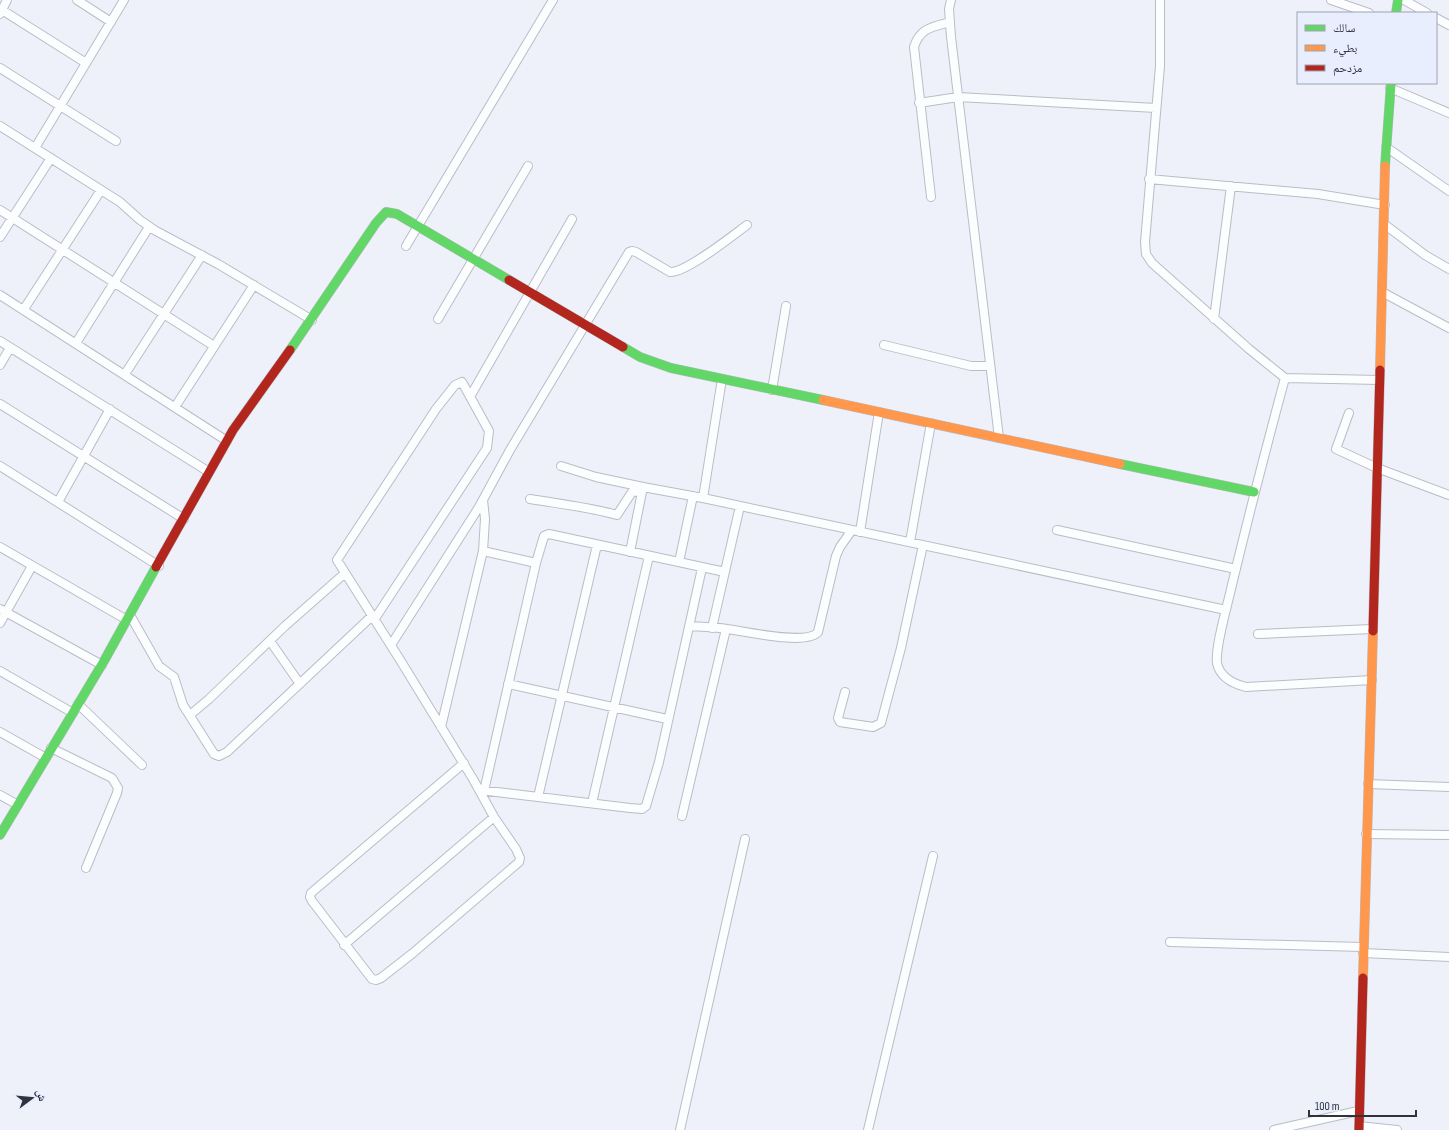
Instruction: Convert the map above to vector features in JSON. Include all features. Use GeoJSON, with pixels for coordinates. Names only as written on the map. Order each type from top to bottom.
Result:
{"type":"FeatureCollection","features":[{"type":"Feature","properties":{"kind":"street"},"geometry":{"type":"LineString","coordinates":[[7,0],[1,12],[86,63]]}},
{"type":"Feature","properties":{"kind":"street"},"geometry":{"type":"LineString","coordinates":[[77,0],[111,22]]}},
{"type":"Feature","properties":{"kind":"street"},"geometry":{"type":"LineString","coordinates":[[35,148],[124,0]]}},
{"type":"Feature","properties":{"kind":"street"},"geometry":{"type":"LineString","coordinates":[[406,246],[554,0]]}},
{"type":"Feature","properties":{"kind":"street"},"geometry":{"type":"LineString","coordinates":[[951,0],[949,9],[958,97],[999,438]]}},
{"type":"Feature","properties":{"kind":"street"},"geometry":{"type":"LineString","coordinates":[[1160,0],[1160,66],[1149,179],[1145,242],[1146,254],[1152,263],[1214,319],[1285,378],[1379,380]]}},
{"type":"Feature","properties":{"kind":"street"},"geometry":{"type":"LineString","coordinates":[[1331,0],[1366,12]]}},
{"type":"Feature","properties":{"kind":"street"},"geometry":{"type":"LineString","coordinates":[[1396,12],[1398,0]]}},
{"type":"Feature","properties":{"kind":"street"},"geometry":{"type":"LineString","coordinates":[[1404,0],[1425,12]]}},
{"type":"Feature","properties":{"kind":"street"},"geometry":{"type":"LineString","coordinates":[[1437,19],[1449,25]]}},
{"type":"Feature","properties":{"kind":"street"},"geometry":{"type":"LineString","coordinates":[[931,197],[914,62],[914,47],[917,38],[923,31],[950,22]]}},
{"type":"Feature","properties":{"kind":"street"},"geometry":{"type":"LineString","coordinates":[[0,68],[116,141]]}},
{"type":"Feature","properties":{"kind":"street"},"geometry":{"type":"LineString","coordinates":[[1397,1130],[1359,1128],[1358,1111],[1372,680],[1372,629],[1386,148],[1390,85],[1449,113]]}},
{"type":"Feature","properties":{"kind":"street"},"geometry":{"type":"LineString","coordinates":[[919,102],[958,97],[1156,108]]}},
{"type":"Feature","properties":{"kind":"street"},"geometry":{"type":"LineString","coordinates":[[0,127],[120,202],[149,226],[202,255],[312,320]]}},
{"type":"Feature","properties":{"kind":"street"},"geometry":{"type":"LineString","coordinates":[[1386,148],[1449,191]]}},
{"type":"Feature","properties":{"kind":"street"},"geometry":{"type":"LineString","coordinates":[[0,237],[51,158]]}},
{"type":"Feature","properties":{"kind":"street"},"geometry":{"type":"LineString","coordinates":[[438,319],[475,259],[528,166]]}},
{"type":"Feature","properties":{"kind":"street"},"geometry":{"type":"LineString","coordinates":[[1149,179],[1318,194],[1385,205]]}},
{"type":"Feature","properties":{"kind":"street"},"geometry":{"type":"LineString","coordinates":[[1214,319],[1231,186]]}},
{"type":"Feature","properties":{"kind":"street"},"geometry":{"type":"LineString","coordinates":[[24,309],[101,190]]}},
{"type":"Feature","properties":{"kind":"street"},"geometry":{"type":"LineString","coordinates":[[0,210],[214,346]]}},
{"type":"Feature","properties":{"kind":"street"},"geometry":{"type":"LineString","coordinates":[[0,835],[102,665],[159,566],[227,441],[269,378],[312,320],[376,223],[386,212],[398,214],[640,357],[671,368],[1254,492]]}},
{"type":"Feature","properties":{"kind":"street"},"geometry":{"type":"LineString","coordinates":[[471,395],[572,219]]}},
{"type":"Feature","properties":{"kind":"street"},"geometry":{"type":"LineString","coordinates":[[1384,224],[1425,255],[1449,269]]}},
{"type":"Feature","properties":{"kind":"street"},"geometry":{"type":"LineString","coordinates":[[390,645],[482,500],[510,450],[629,252],[632,250],[670,272],[675,272],[688,266],[748,225]]}},
{"type":"Feature","properties":{"kind":"street"},"geometry":{"type":"LineString","coordinates":[[76,343],[149,226]]}},
{"type":"Feature","properties":{"kind":"street"},"geometry":{"type":"LineString","coordinates":[[126,374],[202,255]]}},
{"type":"Feature","properties":{"kind":"street"},"geometry":{"type":"LineString","coordinates":[[175,407],[254,285]]}},
{"type":"Feature","properties":{"kind":"street"},"geometry":{"type":"LineString","coordinates":[[1382,292],[1449,328]]}},
{"type":"Feature","properties":{"kind":"street"},"geometry":{"type":"LineString","coordinates":[[0,295],[126,374],[227,441]]}},
{"type":"Feature","properties":{"kind":"street"},"geometry":{"type":"LineString","coordinates":[[772,390],[786,306]]}},
{"type":"Feature","properties":{"kind":"street"},"geometry":{"type":"LineString","coordinates":[[0,341],[210,472]]}},
{"type":"Feature","properties":{"kind":"street"},"geometry":{"type":"LineString","coordinates":[[884,345],[971,366],[990,366]]}},
{"type":"Feature","properties":{"kind":"street"},"geometry":{"type":"LineString","coordinates":[[0,365],[10,348]]}},
{"type":"Feature","properties":{"kind":"street"},"geometry":{"type":"LineString","coordinates":[[1285,378],[1254,492],[1226,610],[1217,663],[1220,671],[1226,678],[1235,684],[1246,687],[1372,680]]}},
{"type":"Feature","properties":{"kind":"street"},"geometry":{"type":"LineString","coordinates":[[703,498],[722,379]]}},
{"type":"Feature","properties":{"kind":"street"},"geometry":{"type":"LineString","coordinates":[[0,547],[32,566],[129,618],[159,666],[174,677],[183,705],[214,754],[219,756],[227,752],[373,618],[487,448],[489,431],[465,384],[460,382],[436,410],[338,557],[337,562],[344,574],[373,618],[390,645],[464,764],[482,791],[494,817],[519,854],[519,862],[435,934],[376,980],[372,979],[364,972],[312,901],[310,897],[311,893],[464,764]]}},
{"type":"Feature","properties":{"kind":"street"},"geometry":{"type":"LineString","coordinates":[[0,404],[184,519]]}},
{"type":"Feature","properties":{"kind":"street"},"geometry":{"type":"LineString","coordinates":[[58,502],[110,409]]}},
{"type":"Feature","properties":{"kind":"street"},"geometry":{"type":"LineString","coordinates":[[690,626],[726,629],[772,637],[807,637],[816,635],[818,632],[836,556],[840,547],[856,531],[879,412]]}},
{"type":"Feature","properties":{"kind":"street"},"geometry":{"type":"LineString","coordinates":[[1349,413],[1336,449],[1377,468],[1449,495]]}},
{"type":"Feature","properties":{"kind":"street"},"geometry":{"type":"LineString","coordinates":[[910,542],[931,423]]}},
{"type":"Feature","properties":{"kind":"street"},"geometry":{"type":"LineString","coordinates":[[0,466],[159,566]]}},
{"type":"Feature","properties":{"kind":"street"},"geometry":{"type":"LineString","coordinates":[[561,466],[643,489],[703,498],[1226,610]]}},
{"type":"Feature","properties":{"kind":"street"},"geometry":{"type":"LineString","coordinates":[[530,499],[593,508],[617,515],[632,492],[643,489]]}},
{"type":"Feature","properties":{"kind":"street"},"geometry":{"type":"LineString","coordinates":[[630,552],[643,489]]}},
{"type":"Feature","properties":{"kind":"street"},"geometry":{"type":"LineString","coordinates":[[678,562],[693,496]]}},
{"type":"Feature","properties":{"kind":"street"},"geometry":{"type":"LineString","coordinates":[[441,727],[483,551],[485,519],[482,500]]}},
{"type":"Feature","properties":{"kind":"street"},"geometry":{"type":"LineString","coordinates":[[712,628],[740,506]]}},
{"type":"Feature","properties":{"kind":"street"},"geometry":{"type":"LineString","coordinates":[[1057,530],[1236,569]]}},
{"type":"Feature","properties":{"kind":"street"},"geometry":{"type":"LineString","coordinates":[[482,791],[536,563],[542,539],[546,534],[725,572]]}},
{"type":"Feature","properties":{"kind":"street"},"geometry":{"type":"LineString","coordinates":[[538,797],[597,545]]}},
{"type":"Feature","properties":{"kind":"street"},"geometry":{"type":"LineString","coordinates":[[845,692],[838,718],[840,722],[873,727],[881,723],[902,648],[923,545]]}},
{"type":"Feature","properties":{"kind":"street"},"geometry":{"type":"LineString","coordinates":[[483,551],[536,563]]}},
{"type":"Feature","properties":{"kind":"street"},"geometry":{"type":"LineString","coordinates":[[592,803],[649,556]]}},
{"type":"Feature","properties":{"kind":"street"},"geometry":{"type":"LineString","coordinates":[[0,623],[3,610],[32,566]]}},
{"type":"Feature","properties":{"kind":"street"},"geometry":{"type":"LineString","coordinates":[[482,791],[630,808],[642,809],[646,806],[659,762],[667,720],[690,626],[702,568]]}},
{"type":"Feature","properties":{"kind":"street"},"geometry":{"type":"LineString","coordinates":[[190,715],[344,574]]}},
{"type":"Feature","properties":{"kind":"street"},"geometry":{"type":"LineString","coordinates":[[3,610],[102,665]]}},
{"type":"Feature","properties":{"kind":"street"},"geometry":{"type":"LineString","coordinates":[[682,816],[726,629]]}},
{"type":"Feature","properties":{"kind":"street"},"geometry":{"type":"LineString","coordinates":[[1258,634],[1372,629]]}},
{"type":"Feature","properties":{"kind":"street"},"geometry":{"type":"LineString","coordinates":[[270,641],[300,684]]}},
{"type":"Feature","properties":{"kind":"street"},"geometry":{"type":"LineString","coordinates":[[0,671],[73,713]]}},
{"type":"Feature","properties":{"kind":"street"},"geometry":{"type":"LineString","coordinates":[[508,684],[667,720]]}},
{"type":"Feature","properties":{"kind":"street"},"geometry":{"type":"LineString","coordinates":[[78,704],[142,765]]}},
{"type":"Feature","properties":{"kind":"street"},"geometry":{"type":"LineString","coordinates":[[0,732],[46,758]]}},
{"type":"Feature","properties":{"kind":"street"},"geometry":{"type":"LineString","coordinates":[[51,748],[112,778],[118,788],[86,868]]}},
{"type":"Feature","properties":{"kind":"street"},"geometry":{"type":"LineString","coordinates":[[1368,784],[1449,787]]}},
{"type":"Feature","properties":{"kind":"street"},"geometry":{"type":"LineString","coordinates":[[0,795],[18,805]]}},
{"type":"Feature","properties":{"kind":"street"},"geometry":{"type":"LineString","coordinates":[[344,945],[494,817]]}},
{"type":"Feature","properties":{"kind":"street"},"geometry":{"type":"LineString","coordinates":[[1366,834],[1449,835]]}},
{"type":"Feature","properties":{"kind":"street"},"geometry":{"type":"LineString","coordinates":[[680,1130],[745,839]]}},
{"type":"Feature","properties":{"kind":"street"},"geometry":{"type":"LineString","coordinates":[[868,1130],[933,856]]}},
{"type":"Feature","properties":{"kind":"street"},"geometry":{"type":"LineString","coordinates":[[1170,942],[1363,950],[1449,957]]}},
{"type":"Feature","properties":{"kind":"street"},"geometry":{"type":"LineString","coordinates":[[1274,1130],[1358,1111]]}},
{"type":"Feature","properties":{"kind":"traffic: fast"},"geometry":{"type":"LineString","coordinates":[[1396,12],[1398,0]]}},
{"type":"Feature","properties":{"kind":"traffic: fast"},"geometry":{"type":"LineString","coordinates":[[1385,166],[1391,84]]}},
{"type":"Feature","properties":{"kind":"traffic: fast"},"geometry":{"type":"LineString","coordinates":[[290,350],[376,223],[386,212],[397,214],[509,280]]}},
{"type":"Feature","properties":{"kind":"traffic: fast"},"geometry":{"type":"LineString","coordinates":[[623,347],[640,357],[671,368],[823,400]]}},
{"type":"Feature","properties":{"kind":"traffic: fast"},"geometry":{"type":"LineString","coordinates":[[1120,464],[1254,492]]}},
{"type":"Feature","properties":{"kind":"traffic: fast"},"geometry":{"type":"LineString","coordinates":[[0,835],[104,661],[156,567]]}},
{"type":"Feature","properties":{"kind":"traffic: slow"},"geometry":{"type":"LineString","coordinates":[[1380,370],[1385,166]]}},
{"type":"Feature","properties":{"kind":"traffic: slow"},"geometry":{"type":"LineString","coordinates":[[823,400],[1120,464]]}},
{"type":"Feature","properties":{"kind":"traffic: slow"},"geometry":{"type":"LineString","coordinates":[[1363,978],[1373,631]]}},
{"type":"Feature","properties":{"kind":"traffic: jam"},"geometry":{"type":"LineString","coordinates":[[509,280],[623,347]]}},
{"type":"Feature","properties":{"kind":"traffic: jam"},"geometry":{"type":"LineString","coordinates":[[156,567],[233,430],[290,350]]}},
{"type":"Feature","properties":{"kind":"traffic: jam"},"geometry":{"type":"LineString","coordinates":[[1373,631],[1380,370]]}},
{"type":"Feature","properties":{"kind":"traffic: jam"},"geometry":{"type":"LineString","coordinates":[[1359,1130],[1363,978]]}}]}
